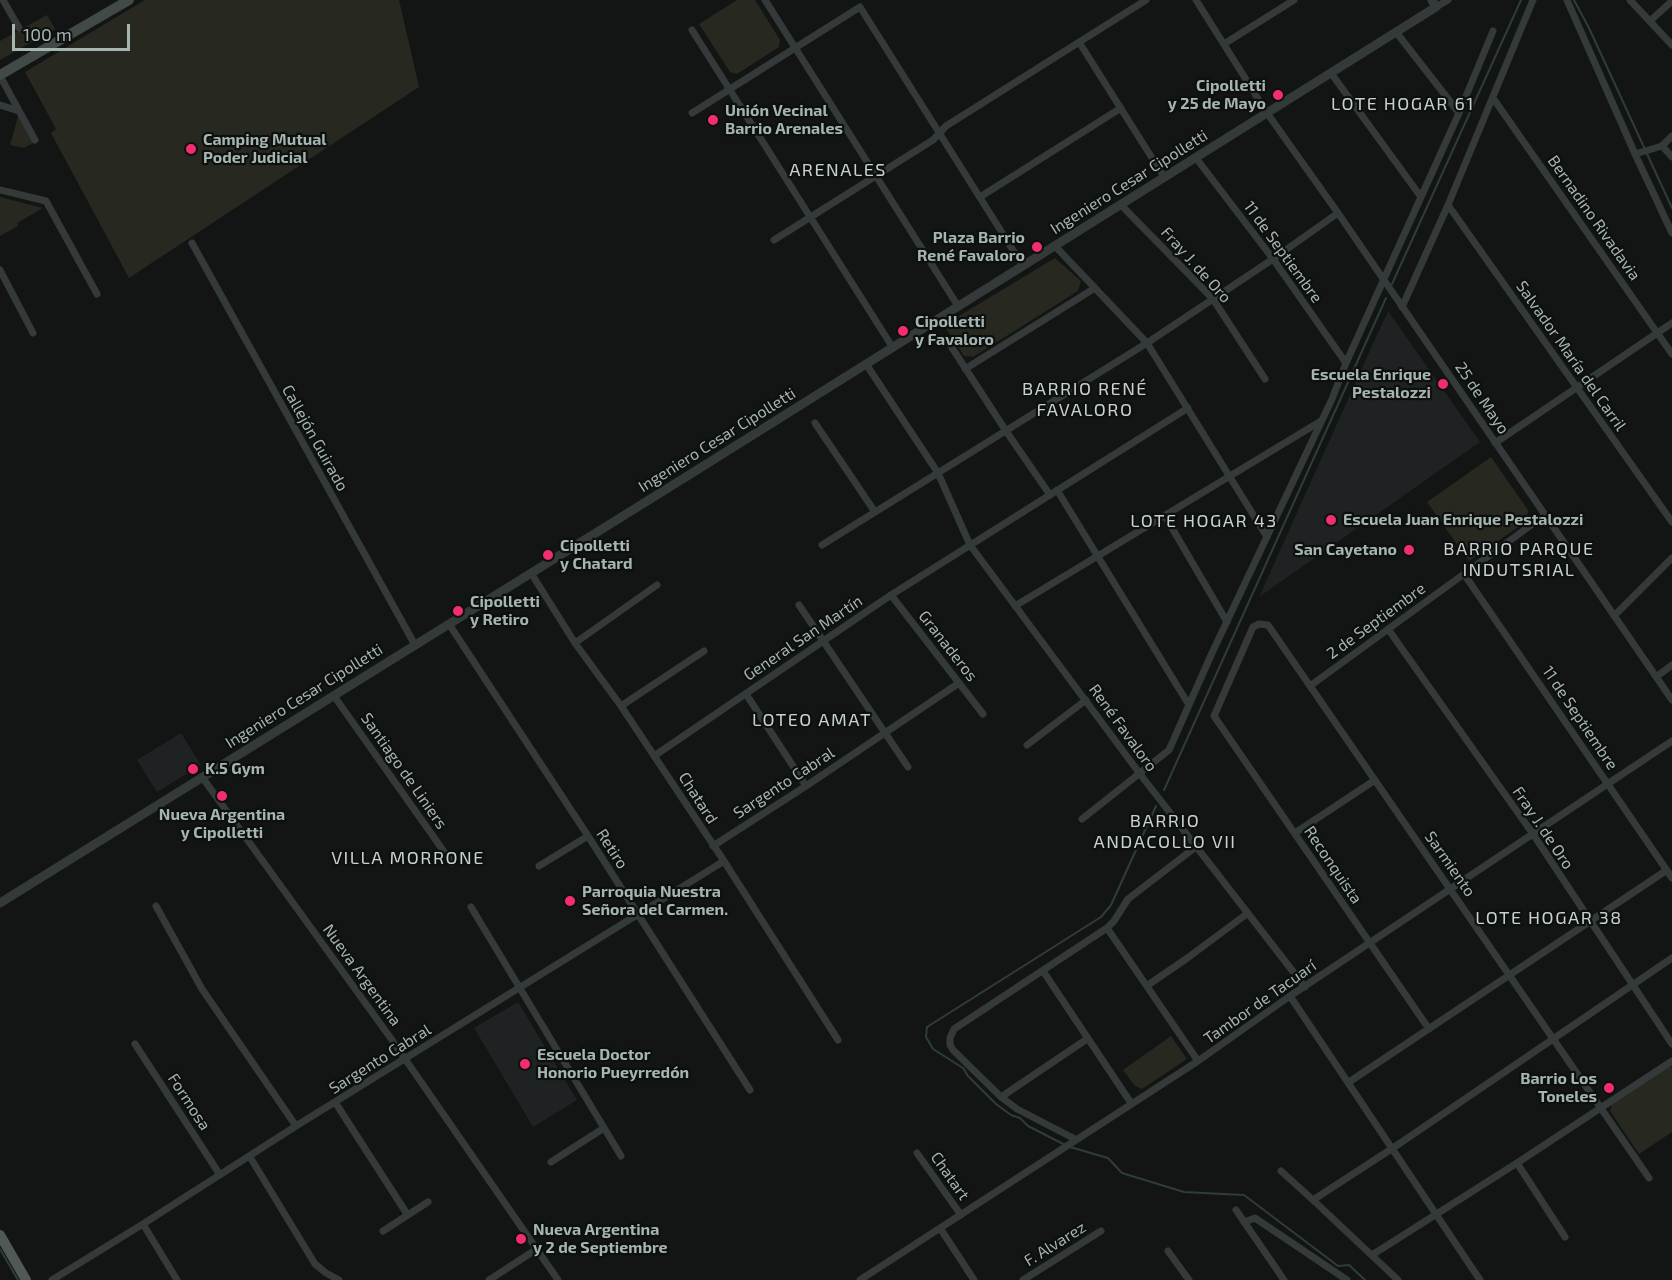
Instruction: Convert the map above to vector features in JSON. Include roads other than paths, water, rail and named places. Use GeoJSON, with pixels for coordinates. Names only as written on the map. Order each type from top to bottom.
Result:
{"type":"FeatureCollection","features":[{"type":"Feature","properties":{"kind":"main road"},"geometry":{"type":"LineString","coordinates":[[0,75],[129,0]]}},
{"type":"Feature","properties":{"kind":"main road"},"geometry":{"type":"LineString","coordinates":[[0,1235],[26,1280]]}},
{"type":"Feature","properties":{"kind":"street"},"geometry":{"type":"LineString","coordinates":[[3,0],[19,28]]}},
{"type":"Feature","properties":{"kind":"street"},"geometry":{"type":"LineString","coordinates":[[765,0],[958,306]]}},
{"type":"Feature","properties":{"kind":"street"},"geometry":{"type":"LineString","coordinates":[[774,240],[933,140],[946,126],[1146,0]]}},
{"type":"Feature","properties":{"kind":"street","name":"25 de Mayo"},"geometry":{"type":"LineString","coordinates":[[1196,0],[1267,113],[1672,700]]}},
{"type":"Feature","properties":{"kind":"street"},"geometry":{"type":"LineString","coordinates":[[1224,44],[1294,0]]}},
{"type":"Feature","properties":{"kind":"street","name":"Ingeniero Cesar Cipolletti"},"geometry":{"type":"LineString","coordinates":[[0,903],[1331,74],[1434,4],[1448,0]]}},
{"type":"Feature","properties":{"kind":"street"},"geometry":{"type":"LineString","coordinates":[[1402,307],[1448,205],[1533,0]]}},
{"type":"Feature","properties":{"kind":"street"},"geometry":{"type":"LineString","coordinates":[[1567,0],[1638,153],[1672,233]]}},
{"type":"Feature","properties":{"kind":"street"},"geometry":{"type":"LineString","coordinates":[[1630,0],[1672,45]]}},
{"type":"Feature","properties":{"kind":"street"},"geometry":{"type":"LineString","coordinates":[[1650,21],[1672,1]]}},
{"type":"Feature","properties":{"kind":"street"},"geometry":{"type":"LineString","coordinates":[[692,113],[860,7],[1023,266]]}},
{"type":"Feature","properties":{"kind":"street"},"geometry":{"type":"LineString","coordinates":[[693,30],[893,348]]}},
{"type":"Feature","properties":{"kind":"street"},"geometry":{"type":"LineString","coordinates":[[1082,819],[1169,750],[1321,421],[1459,113],[1493,31]]}},
{"type":"Feature","properties":{"kind":"street"},"geometry":{"type":"LineString","coordinates":[[1396,32],[1459,113]]}},
{"type":"Feature","properties":{"kind":"street"},"geometry":{"type":"LineString","coordinates":[[1079,42],[1164,177]]}},
{"type":"Feature","properties":{"kind":"street"},"geometry":{"type":"LineString","coordinates":[[1331,74],[1421,197]]}},
{"type":"Feature","properties":{"kind":"street"},"geometry":{"type":"LineString","coordinates":[[0,75],[35,140]]}},
{"type":"Feature","properties":{"kind":"street","name":"Bernadino Rivadavia"},"geometry":{"type":"LineString","coordinates":[[1493,98],[1672,354]]}},
{"type":"Feature","properties":{"kind":"street"},"geometry":{"type":"LineString","coordinates":[[0,105],[19,111]]}},
{"type":"Feature","properties":{"kind":"street"},"geometry":{"type":"LineString","coordinates":[[980,197],[1121,108]]}},
{"type":"Feature","properties":{"kind":"street"},"geometry":{"type":"LineString","coordinates":[[1638,153],[1662,146],[1672,136]]}},
{"type":"Feature","properties":{"kind":"street"},"geometry":{"type":"LineString","coordinates":[[1662,146],[1672,157]]}},
{"type":"Feature","properties":{"kind":"street","name":"11 de Septiembre"},"geometry":{"type":"LineString","coordinates":[[1196,158],[1273,259],[1346,363]]}},
{"type":"Feature","properties":{"kind":"street"},"geometry":{"type":"LineString","coordinates":[[0,190],[46,201],[97,294]]}},
{"type":"Feature","properties":{"kind":"street","name":"Fray J. de Oro"},"geometry":{"type":"LineString","coordinates":[[1121,205],[1213,299],[1265,379]]}},
{"type":"Feature","properties":{"kind":"street","name":"Salvador María del Carril"},"geometry":{"type":"LineString","coordinates":[[1448,205],[1672,522]]}},
{"type":"Feature","properties":{"kind":"street"},"geometry":{"type":"LineString","coordinates":[[822,545],[1147,343],[1338,213]]}},
{"type":"Feature","properties":{"kind":"street","name":"Callejón Guirado"},"geometry":{"type":"LineString","coordinates":[[192,243],[415,645]]}},
{"type":"Feature","properties":{"kind":"street"},"geometry":{"type":"LineString","coordinates":[[1055,246],[1147,343],[1267,537]]}},
{"type":"Feature","properties":{"kind":"street"},"geometry":{"type":"LineString","coordinates":[[0,270],[33,333]]}},
{"type":"Feature","properties":{"kind":"street"},"geometry":{"type":"LineString","coordinates":[[965,369],[1095,288]]}},
{"type":"Feature","properties":{"kind":"street"},"geometry":{"type":"LineString","coordinates":[[1495,443],[1672,322]]}},
{"type":"Feature","properties":{"kind":"street"},"geometry":{"type":"LineString","coordinates":[[947,340],[1050,495]]}},
{"type":"Feature","properties":{"kind":"street","name":"René Favaloro"},"geometry":{"type":"LineString","coordinates":[[866,364],[938,473],[970,545],[1140,774],[1305,987]]}},
{"type":"Feature","properties":{"kind":"street","name":"General San Martín"},"geometry":{"type":"LineString","coordinates":[[654,756],[891,595],[1188,408]]}},
{"type":"Feature","properties":{"kind":"street"},"geometry":{"type":"LineString","coordinates":[[1015,606],[1321,421]]}},
{"type":"Feature","properties":{"kind":"street"},"geometry":{"type":"LineString","coordinates":[[815,423],[874,512]]}},
{"type":"Feature","properties":{"kind":"street"},"geometry":{"type":"LineString","coordinates":[[1057,490],[1189,705]]}},
{"type":"Feature","properties":{"kind":"street"},"geometry":{"type":"LineString","coordinates":[[1165,516],[1227,622]]}},
{"type":"Feature","properties":{"kind":"street","name":"2 de Septiembre"},"geometry":{"type":"LineString","coordinates":[[1310,686],[1545,516]]}},
{"type":"Feature","properties":{"kind":"street"},"geometry":{"type":"LineString","coordinates":[[1614,616],[1672,558]]}},
{"type":"Feature","properties":{"kind":"street","name":"Chatard"},"geometry":{"type":"LineString","coordinates":[[531,573],[575,643],[621,706],[724,861],[838,1040]]}},
{"type":"Feature","properties":{"kind":"street","name":"11 de Septiembre"},"geometry":{"type":"LineString","coordinates":[[1464,574],[1672,878]]}},
{"type":"Feature","properties":{"kind":"street"},"geometry":{"type":"LineString","coordinates":[[575,643],[657,585]]}},
{"type":"Feature","properties":{"kind":"street","name":"Granaderos"},"geometry":{"type":"LineString","coordinates":[[891,595],[983,714]]}},
{"type":"Feature","properties":{"kind":"street"},"geometry":{"type":"LineString","coordinates":[[799,605],[908,767]]}},
{"type":"Feature","properties":{"kind":"street","name":"Retiro"},"geometry":{"type":"LineString","coordinates":[[449,624],[750,1090]]}},
{"type":"Feature","properties":{"kind":"street","name":"Sarmiento"},"geometry":{"type":"LineString","coordinates":[[1215,716],[1253,627],[1259,624],[1268,625],[1649,1178]]}},
{"type":"Feature","properties":{"kind":"street","name":"Fray J. de Oro"},"geometry":{"type":"LineString","coordinates":[[1388,629],[1533,834],[1672,1044]]}},
{"type":"Feature","properties":{"kind":"street"},"geometry":{"type":"LineString","coordinates":[[621,706],[704,651]]}},
{"type":"Feature","properties":{"kind":"street"},"geometry":{"type":"LineString","coordinates":[[1656,677],[1672,665]]}},
{"type":"Feature","properties":{"kind":"street","name":"Sargento Cabral"},"geometry":{"type":"LineString","coordinates":[[713,846],[959,683]]}},
{"type":"Feature","properties":{"kind":"street"},"geometry":{"type":"LineString","coordinates":[[746,694],[806,786]]}},
{"type":"Feature","properties":{"kind":"street","name":"Santiago de Liniers"},"geometry":{"type":"LineString","coordinates":[[334,696],[452,863]]}},
{"type":"Feature","properties":{"kind":"street"},"geometry":{"type":"LineString","coordinates":[[1027,744],[1086,700]]}},
{"type":"Feature","properties":{"kind":"street","name":"Reconquista"},"geometry":{"type":"LineString","coordinates":[[1215,716],[1429,1029]]}},
{"type":"Feature","properties":{"kind":"street","name":"Tambor de Tacuarí"},"geometry":{"type":"LineString","coordinates":[[860,1280],[1198,1060],[1672,741]]}},
{"type":"Feature","properties":{"kind":"street","name":"Nueva Argentina"},"geometry":{"type":"LineString","coordinates":[[202,777],[405,1059],[558,1280]]}},
{"type":"Feature","properties":{"kind":"street"},"geometry":{"type":"LineString","coordinates":[[1295,833],[1375,780]]}},
{"type":"Feature","properties":{"kind":"street"},"geometry":{"type":"LineString","coordinates":[[539,866],[588,836]]}},
{"type":"Feature","properties":{"kind":"street"},"geometry":{"type":"LineString","coordinates":[[1073,1141],[1017,1109],[1001,1097],[953,1050],[950,1038],[954,1029],[1107,928],[1128,899],[1197,846]]}},
{"type":"Feature","properties":{"kind":"street","name":"Sargento Cabral"},"geometry":{"type":"LineString","coordinates":[[52,1280],[724,861]]}},
{"type":"Feature","properties":{"kind":"street"},"geometry":{"type":"LineString","coordinates":[[1350,1082],[1666,870]]}},
{"type":"Feature","properties":{"kind":"street"},"geometry":{"type":"LineString","coordinates":[[156,906],[201,989],[296,1126]]}},
{"type":"Feature","properties":{"kind":"street"},"geometry":{"type":"LineString","coordinates":[[471,907],[621,1156]]}},
{"type":"Feature","properties":{"kind":"street"},"geometry":{"type":"LineString","coordinates":[[1148,985],[1248,913]]}},
{"type":"Feature","properties":{"kind":"street"},"geometry":{"type":"LineString","coordinates":[[1107,928],[1198,1060]]}},
{"type":"Feature","properties":{"kind":"street"},"geometry":{"type":"LineString","coordinates":[[1313,1200],[1672,958]]}},
{"type":"Feature","properties":{"kind":"street"},"geometry":{"type":"LineString","coordinates":[[1043,971],[1131,1103]]}},
{"type":"Feature","properties":{"kind":"street"},"geometry":{"type":"LineString","coordinates":[[1290,996],[1350,1082],[1480,1280]]}},
{"type":"Feature","properties":{"kind":"street"},"geometry":{"type":"LineString","coordinates":[[1001,1097],[1087,1039]]}},
{"type":"Feature","properties":{"kind":"street","name":"Formosa"},"geometry":{"type":"LineString","coordinates":[[135,1044],[220,1175]]}},
{"type":"Feature","properties":{"kind":"street"},"geometry":{"type":"LineString","coordinates":[[1372,1256],[1672,1061]]}},
{"type":"Feature","properties":{"kind":"street"},"geometry":{"type":"LineString","coordinates":[[335,1102],[407,1214]]}},
{"type":"Feature","properties":{"kind":"street"},"geometry":{"type":"LineString","coordinates":[[551,1162],[604,1128]]}},
{"type":"Feature","properties":{"kind":"street","name":"Chatart"},"geometry":{"type":"LineString","coordinates":[[917,1153],[961,1215]]}},
{"type":"Feature","properties":{"kind":"street"},"geometry":{"type":"LineString","coordinates":[[250,1157],[315,1264],[339,1280]]}},
{"type":"Feature","properties":{"kind":"street"},"geometry":{"type":"LineString","coordinates":[[1518,1163],[1565,1237]]}},
{"type":"Feature","properties":{"kind":"street"},"geometry":{"type":"LineString","coordinates":[[1281,1171],[1398,1280]]}},
{"type":"Feature","properties":{"kind":"street"},"geometry":{"type":"LineString","coordinates":[[383,1231],[428,1202]]}},
{"type":"Feature","properties":{"kind":"street"},"geometry":{"type":"LineString","coordinates":[[1236,1210],[1284,1280]]}},
{"type":"Feature","properties":{"kind":"street"},"geometry":{"type":"LineString","coordinates":[[1244,1222],[1255,1218],[1347,1280]]}},
{"type":"Feature","properties":{"kind":"street"},"geometry":{"type":"LineString","coordinates":[[143,1224],[177,1280]]}},
{"type":"Feature","properties":{"kind":"street"},"geometry":{"type":"LineString","coordinates":[[940,1228],[974,1280]]}},
{"type":"Feature","properties":{"kind":"street","name":"F. Alvarez"},"geometry":{"type":"LineString","coordinates":[[1023,1280],[1101,1231]]}},
{"type":"Feature","properties":{"kind":"street"},"geometry":{"type":"LineString","coordinates":[[489,1280],[537,1250]]}},
{"type":"Feature","properties":{"kind":"street"},"geometry":{"type":"LineString","coordinates":[[1168,1251],[1189,1280]]}},
{"type":"Feature","properties":{"kind":"street"},"geometry":{"type":"LineString","coordinates":[[1333,1280],[1340,1275]]}},
{"type":"Feature","properties":{"kind":"waterway"},"geometry":{"type":"LineString","coordinates":[[1392,284],[1521,0]]}},
{"type":"Feature","properties":{"kind":"waterway"},"geometry":{"type":"LineString","coordinates":[[1574,0],[1672,208]]}},
{"type":"Feature","properties":{"kind":"waterway"},"geometry":{"type":"LineString","coordinates":[[1164,790],[1386,298]]}},
{"type":"Feature","properties":{"kind":"waterway"},"geometry":{"type":"LineString","coordinates":[[1065,1145],[1028,1126],[1020,1118],[1011,1115],[996,1104],[963,1068],[933,1049],[926,1037],[927,1027],[1101,917],[1111,905],[1156,806]]}},
{"type":"Feature","properties":{"kind":"waterway"},"geometry":{"type":"LineString","coordinates":[[1070,1147],[1108,1158],[1122,1173],[1184,1192],[1244,1195],[1338,1266],[1349,1265],[1365,1280]]}},
{"type":"Feature","properties":{"kind":"waterway"},"geometry":{"type":"LineString","coordinates":[[0,1249],[18,1280]]}},
{"type":"Feature","properties":{"kind":"place","name":"Cipolletti y 25 de Mayo"},"geometry":{"type":"Point","coordinates":[1278,95]}},
{"type":"Feature","properties":{"kind":"place","name":"Unión Vecinal Barrio Arenales"},"geometry":{"type":"Point","coordinates":[713,120]}},
{"type":"Feature","properties":{"kind":"place","name":"Camping Mutual Poder Judicial"},"geometry":{"type":"Point","coordinates":[191,149]}},
{"type":"Feature","properties":{"kind":"place","name":"Plaza Barrio René Favaloro"},"geometry":{"type":"Point","coordinates":[1037,247]}},
{"type":"Feature","properties":{"kind":"place","name":"Cipolletti y Favaloro"},"geometry":{"type":"Point","coordinates":[903,331]}},
{"type":"Feature","properties":{"kind":"place","name":"Escuela Enrique Pestalozzi"},"geometry":{"type":"Point","coordinates":[1443,384]}},
{"type":"Feature","properties":{"kind":"place","name":"Escuela Juan Enrique Pestalozzi"},"geometry":{"type":"Point","coordinates":[1331,520]}},
{"type":"Feature","properties":{"kind":"place","name":"San Cayetano"},"geometry":{"type":"Point","coordinates":[1409,550]}},
{"type":"Feature","properties":{"kind":"place","name":"Cipolletti y Chatard"},"geometry":{"type":"Point","coordinates":[548,555]}},
{"type":"Feature","properties":{"kind":"place","name":"Cipolletti y Retiro"},"geometry":{"type":"Point","coordinates":[458,611]}},
{"type":"Feature","properties":{"kind":"place","name":"K.5 Gym"},"geometry":{"type":"Point","coordinates":[193,769]}},
{"type":"Feature","properties":{"kind":"place","name":"Nueva Argentina y Cipolletti"},"geometry":{"type":"Point","coordinates":[222,796]}},
{"type":"Feature","properties":{"kind":"place","name":"Parroquia Nuestra Señora del Carmen."},"geometry":{"type":"Point","coordinates":[570,901]}},
{"type":"Feature","properties":{"kind":"place","name":"Escuela Doctor Honorio Pueyrredón"},"geometry":{"type":"Point","coordinates":[525,1064]}},
{"type":"Feature","properties":{"kind":"place","name":"Barrio Los Toneles"},"geometry":{"type":"Point","coordinates":[1609,1088]}},
{"type":"Feature","properties":{"kind":"place","name":"Nueva Argentina y 2 de Septiembre"},"geometry":{"type":"Point","coordinates":[521,1239]}},
{"type":"Feature","properties":{"kind":"district","name":"LOTE HOGAR 61"},"geometry":{"type":"Point","coordinates":[1403,104]}},
{"type":"Feature","properties":{"kind":"district","name":"ARENALES"},"geometry":{"type":"Point","coordinates":[838,170]}},
{"type":"Feature","properties":{"kind":"district","name":"BARRIO RENÉ FAVALORO"},"geometry":{"type":"Point","coordinates":[1085,399]}},
{"type":"Feature","properties":{"kind":"district","name":"LOTE HOGAR 43"},"geometry":{"type":"Point","coordinates":[1204,521]}},
{"type":"Feature","properties":{"kind":"district","name":"BARRIO PARQUE INDUTSRIAL"},"geometry":{"type":"Point","coordinates":[1519,559]}},
{"type":"Feature","properties":{"kind":"district","name":"LOTEO AMAT"},"geometry":{"type":"Point","coordinates":[812,720]}},
{"type":"Feature","properties":{"kind":"district","name":"BARRIO ANDACOLLO VII"},"geometry":{"type":"Point","coordinates":[1165,831]}},
{"type":"Feature","properties":{"kind":"district","name":"VILLA MORRONE"},"geometry":{"type":"Point","coordinates":[408,858]}},
{"type":"Feature","properties":{"kind":"district","name":"LOTE HOGAR 38"},"geometry":{"type":"Point","coordinates":[1549,918]}}]}
